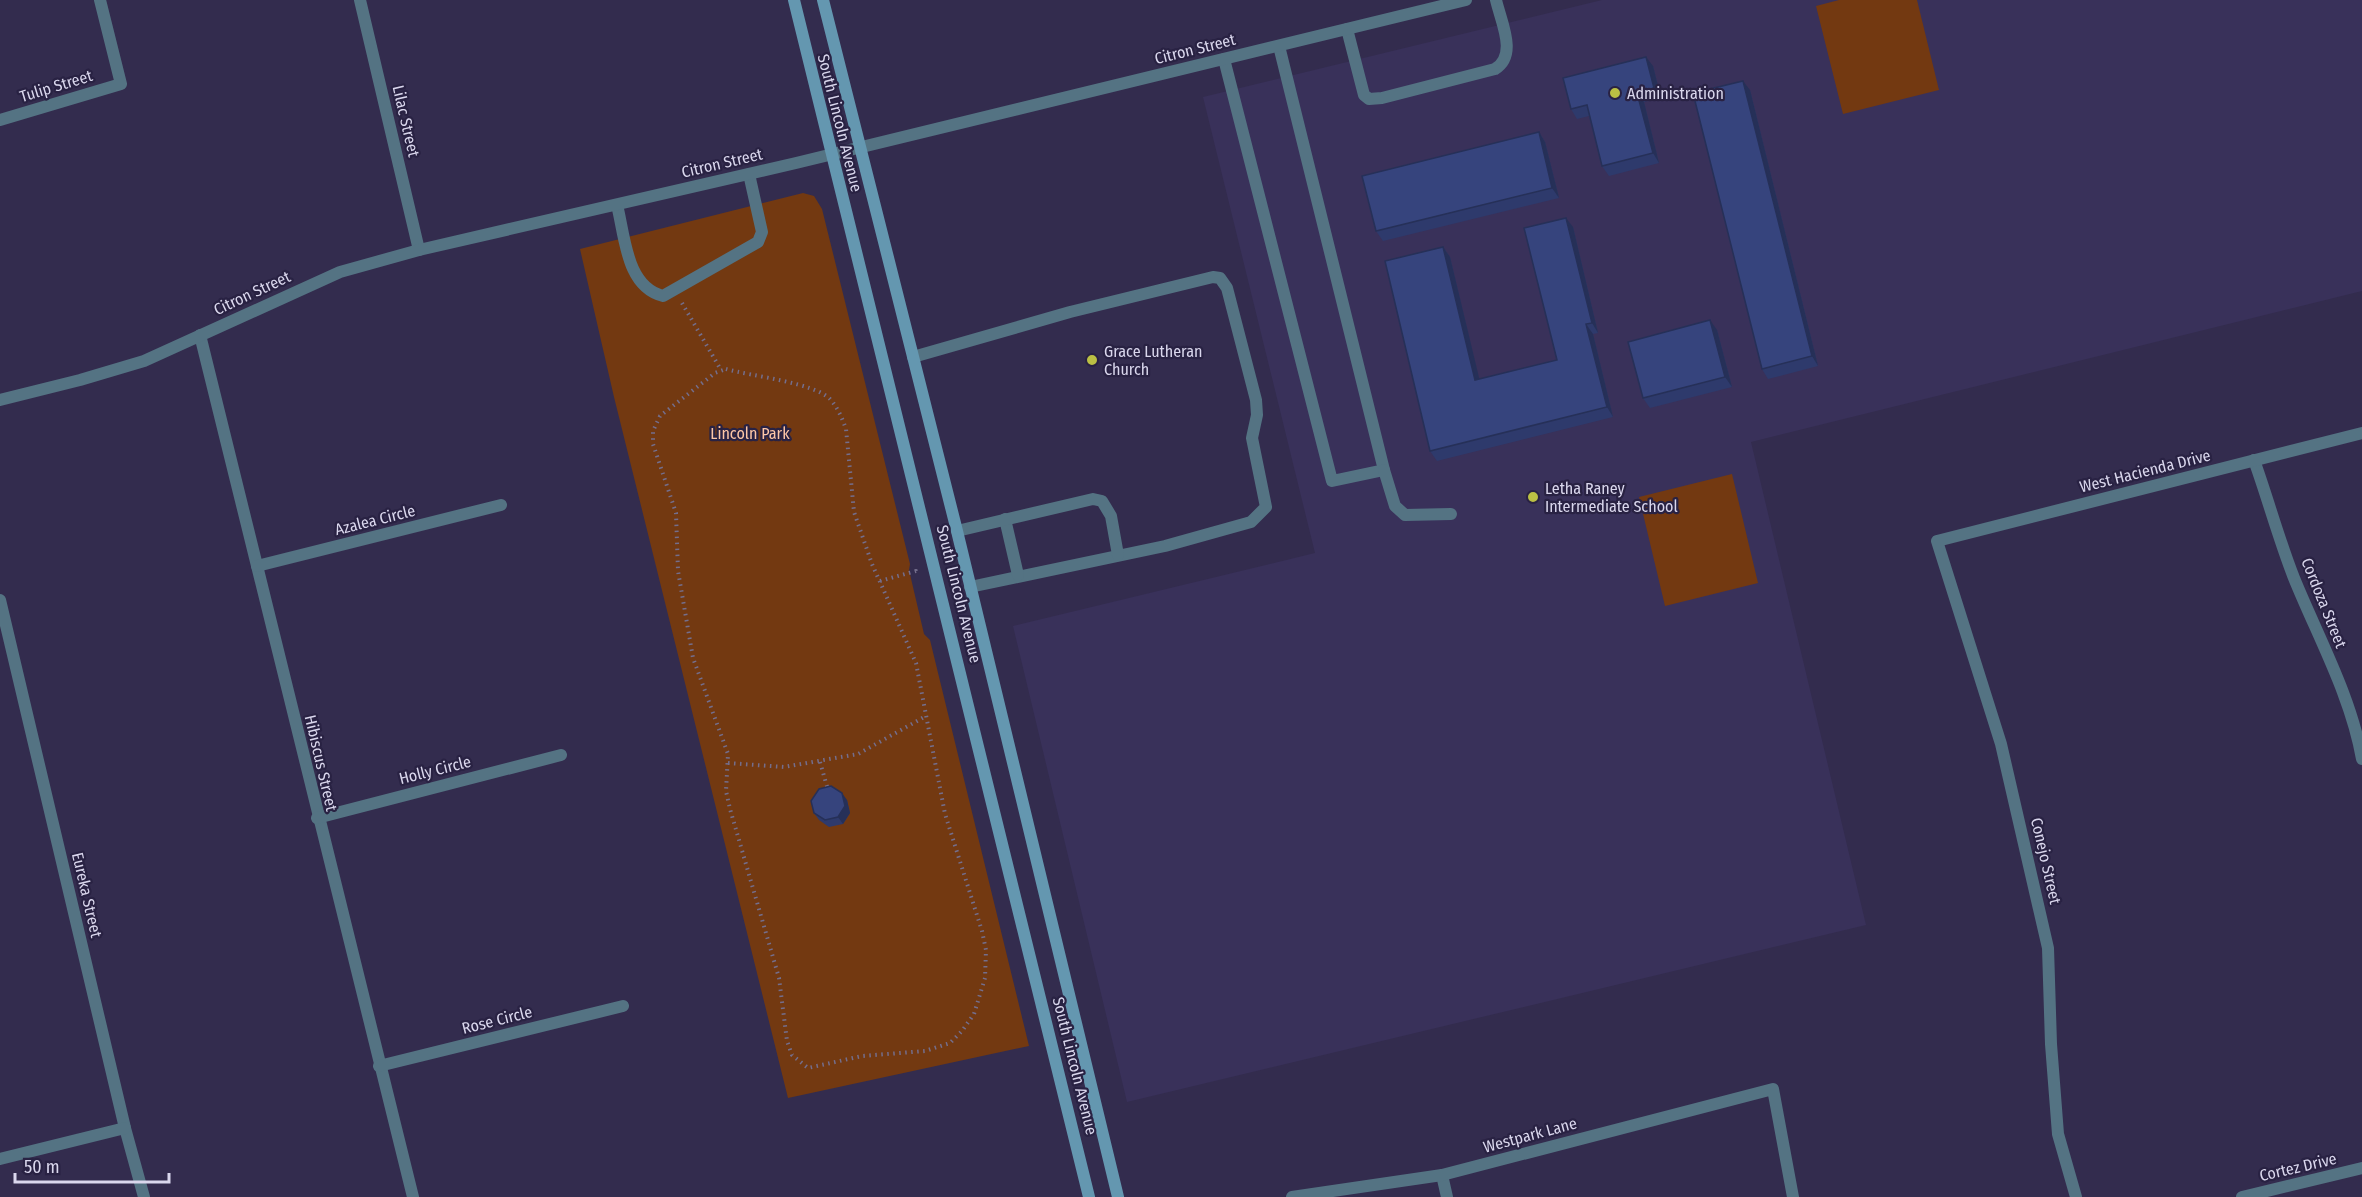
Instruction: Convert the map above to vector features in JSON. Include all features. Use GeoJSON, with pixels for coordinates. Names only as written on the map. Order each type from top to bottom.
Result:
{"type":"FeatureCollection","features":[{"type":"Feature","properties":{"kind":"main road","name":"South Lincoln Avenue"},"geometry":{"type":"LineString","coordinates":[[794,0],[918,494],[1089,1197]]}},
{"type":"Feature","properties":{"kind":"main road","name":"South Lincoln Avenue"},"geometry":{"type":"LineString","coordinates":[[823,0],[957,531],[1118,1197]]}},
{"type":"Feature","properties":{"kind":"street","name":"Tulip Street"},"geometry":{"type":"LineString","coordinates":[[0,120],[121,84],[100,0]]}},
{"type":"Feature","properties":{"kind":"street","name":"Lilac Street"},"geometry":{"type":"LineString","coordinates":[[360,0],[419,250]]}},
{"type":"Feature","properties":{"kind":"street","name":"Citron Street"},"geometry":{"type":"LineString","coordinates":[[0,400],[144,361],[340,272],[419,250],[749,174],[1466,0]]}},
{"type":"Feature","properties":{"kind":"street"},"geometry":{"type":"LineString","coordinates":[[1347,29],[1364,94],[1369,99],[1382,98],[1496,69],[1505,63],[1508,54],[1496,0]]}},
{"type":"Feature","properties":{"kind":"street"},"geometry":{"type":"LineString","coordinates":[[1279,46],[1384,470],[1395,506],[1406,515],[1451,514]]}},
{"type":"Feature","properties":{"kind":"street"},"geometry":{"type":"LineString","coordinates":[[1224,59],[1332,481],[1384,470]]}},
{"type":"Feature","properties":{"kind":"street"},"geometry":{"type":"LineString","coordinates":[[617,205],[633,270],[646,288],[663,296],[758,242],[762,232],[749,174]]}},
{"type":"Feature","properties":{"kind":"street"},"geometry":{"type":"LineString","coordinates":[[913,357],[1070,312],[1213,277],[1225,283],[1256,400],[1257,415],[1252,438],[1266,507],[1251,522],[1165,546],[970,587]]}},
{"type":"Feature","properties":{"kind":"street","name":"Hibiscus Street"},"geometry":{"type":"LineString","coordinates":[[200,335],[317,818],[413,1197]]}},
{"type":"Feature","properties":{"kind":"street","name":"West Hacienda Drive"},"geometry":{"type":"LineString","coordinates":[[1937,541],[2362,433]]}},
{"type":"Feature","properties":{"kind":"street","name":"Cordoza Street"},"geometry":{"type":"LineString","coordinates":[[2254,460],[2294,578],[2323,641],[2355,729],[2362,759]]}},
{"type":"Feature","properties":{"kind":"street"},"geometry":{"type":"LineString","coordinates":[[957,531],[1093,499],[1102,501],[1111,516],[1118,555]]}},
{"type":"Feature","properties":{"kind":"street","name":"Azalea Circle"},"geometry":{"type":"LineString","coordinates":[[257,566],[501,505]]}},
{"type":"Feature","properties":{"kind":"street"},"geometry":{"type":"LineString","coordinates":[[1005,519],[1018,576]]}},
{"type":"Feature","properties":{"kind":"street","name":"Conejo Street"},"geometry":{"type":"LineString","coordinates":[[1937,541],[2001,744],[2048,948],[2051,1044],[2058,1134],[2076,1197]]}},
{"type":"Feature","properties":{"kind":"street","name":"Eureka Street"},"geometry":{"type":"LineString","coordinates":[[0,600],[124,1128],[144,1197]]}},
{"type":"Feature","properties":{"kind":"street","name":"Holly Circle"},"geometry":{"type":"LineString","coordinates":[[317,818],[561,755]]}},
{"type":"Feature","properties":{"kind":"street","name":"Rose Circle"},"geometry":{"type":"LineString","coordinates":[[379,1066],[623,1006]]}},
{"type":"Feature","properties":{"kind":"street","name":"Westpark Lane"},"geometry":{"type":"LineString","coordinates":[[1292,1197],[1442,1175],[1773,1089],[1793,1197]]}},
{"type":"Feature","properties":{"kind":"street"},"geometry":{"type":"LineString","coordinates":[[0,1159],[124,1128]]}},
{"type":"Feature","properties":{"kind":"street","name":"Cortez Drive"},"geometry":{"type":"LineString","coordinates":[[2242,1197],[2362,1168]]}},
{"type":"Feature","properties":{"kind":"street"},"geometry":{"type":"LineString","coordinates":[[1442,1175],[1447,1197]]}},
{"type":"Feature","properties":{"kind":"path"},"geometry":{"type":"LineString","coordinates":[[674,289],[721,370]]}},
{"type":"Feature","properties":{"kind":"path"},"geometry":{"type":"LineString","coordinates":[[721,370],[814,388],[829,398],[841,416],[846,429],[854,512],[880,581],[913,653],[945,814],[986,950],[985,978],[974,1014],[950,1043],[937,1049],[862,1056],[818,1068],[808,1068],[792,1055],[787,1041],[779,978],[759,918],[746,858],[726,790],[728,754],[693,658],[678,571],[676,513],[652,444],[653,431],[660,416],[721,370]]}},
{"type":"Feature","properties":{"kind":"path"},"geometry":{"type":"LineString","coordinates":[[880,581],[916,571],[918,578]]}},
{"type":"Feature","properties":{"kind":"path"},"geometry":{"type":"LineString","coordinates":[[728,764],[784,767],[858,754],[926,716]]}},
{"type":"Feature","properties":{"kind":"path"},"geometry":{"type":"LineString","coordinates":[[820,762],[829,794]]}},
{"type":"Feature","properties":{"kind":"shaded area","name":"Letha Raney Intermediate School"},"geometry":{"type":"Polygon","coordinates":[[[1602,0],[2362,0],[2362,291],[1751,442],[1866,925],[1127,1102],[1013,626],[1315,553],[1203,97],[1602,0]]]}},
{"type":"Feature","properties":{"kind":"green space"},"geometry":{"type":"Polygon","coordinates":[[[1839,0],[1917,0],[1939,90],[1843,114],[1816,6],[1839,0]]]}},
{"type":"Feature","properties":{"kind":"green space","name":"Lincoln Park"},"geometry":{"type":"Polygon","coordinates":[[[803,193],[814,196],[822,209],[910,564],[909,570],[924,634],[930,640],[1029,1046],[788,1098],[614,397],[580,249],[803,193]]]}},
{"type":"Feature","properties":{"kind":"green space"},"geometry":{"type":"Polygon","coordinates":[[[1732,474],[1758,583],[1665,606],[1639,497],[1732,474]]]}},
{"type":"Feature","properties":{"kind":"building"},"geometry":{"type":"Polygon","coordinates":[[[1646,57],[1654,88],[1637,93],[1653,153],[1602,166],[1587,105],[1571,109],[1563,78],[1646,57]]]}},
{"type":"Feature","properties":{"kind":"building"},"geometry":{"type":"Polygon","coordinates":[[[1743,81],[1812,356],[1762,369],[1693,93],[1743,81]]]}},
{"type":"Feature","properties":{"kind":"building"},"geometry":{"type":"Polygon","coordinates":[[[1539,132],[1552,188],[1376,231],[1362,176],[1539,132]]]}},
{"type":"Feature","properties":{"kind":"building"},"geometry":{"type":"Polygon","coordinates":[[[1566,218],[1592,323],[1586,324],[1607,407],[1430,451],[1385,261],[1443,247],[1475,380],[1557,360],[1524,228],[1566,218]]]}},
{"type":"Feature","properties":{"kind":"building"},"geometry":{"type":"Polygon","coordinates":[[[1710,320],[1725,377],[1643,398],[1628,342],[1710,320]]]}},
{"type":"Feature","properties":{"kind":"building"},"geometry":{"type":"Polygon","coordinates":[[[831,786],[842,793],[845,806],[838,817],[825,820],[814,813],[811,801],[819,789],[831,786]]]}},
{"type":"Feature","properties":{"kind":"place","name":"Administration"},"geometry":{"type":"Point","coordinates":[1615,93]}},
{"type":"Feature","properties":{"kind":"place","name":"Grace Lutheran Church"},"geometry":{"type":"Point","coordinates":[1092,360]}},
{"type":"Feature","properties":{"kind":"place","name":"Letha Raney Intermediate School"},"geometry":{"type":"Point","coordinates":[1533,497]}}]}
